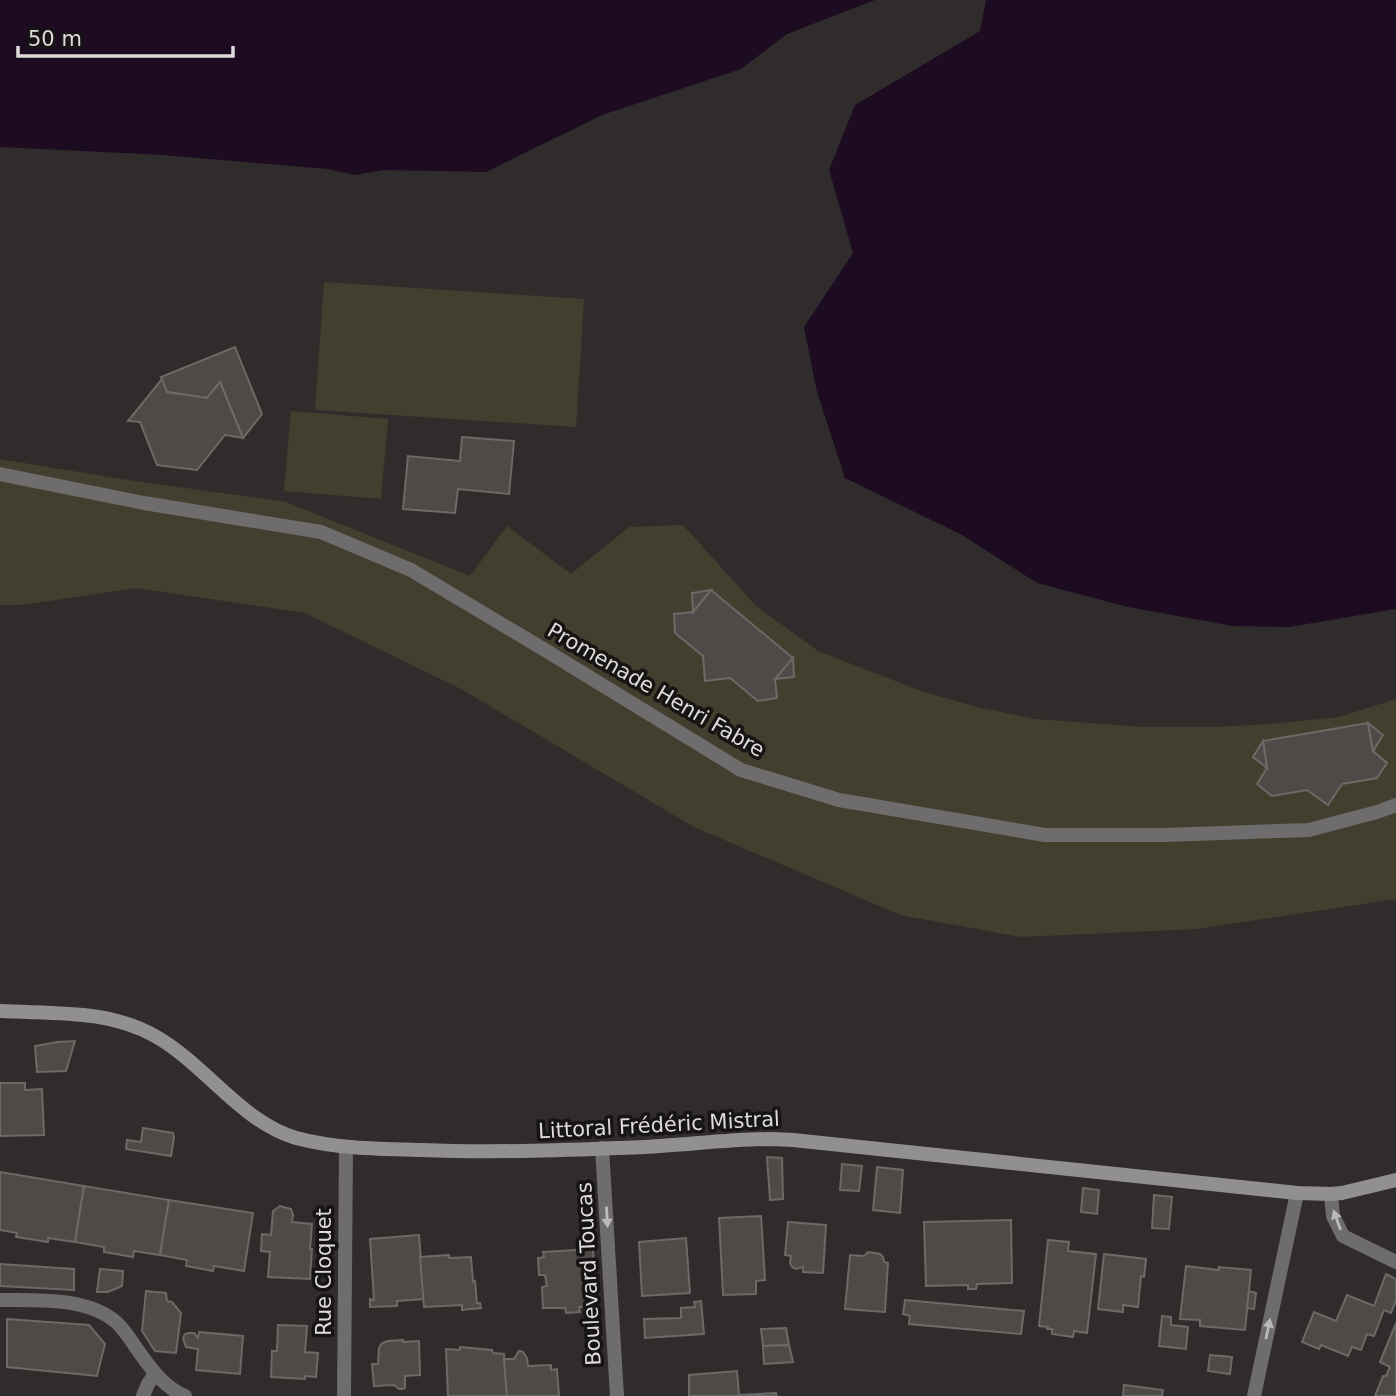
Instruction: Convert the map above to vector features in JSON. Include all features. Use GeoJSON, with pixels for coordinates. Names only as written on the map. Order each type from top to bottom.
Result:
{"type":"FeatureCollection","features":[{"type":"Feature","properties":{"kind":"main road","name":"Littoral Frédéric Mistral"},"geometry":{"type":"LineString","coordinates":[[0,1011],[95,1016],[118,1021],[160,1039],[183,1055],[248,1112],[270,1127],[298,1138],[346,1148],[485,1152],[648,1147],[755,1139],[793,1140],[1297,1193],[1331,1194],[1396,1180]]}},
{"type":"Feature","properties":{"kind":"street","name":"Promenade Henri Fabre"},"geometry":{"type":"LineString","coordinates":[[0,474],[321,532],[411,570],[741,770],[839,800],[1045,835],[1165,835],[1309,830],[1377,813],[1396,805]]}},
{"type":"Feature","properties":{"kind":"street","name":"Rue Cloquet"},"geometry":{"type":"LineString","coordinates":[[344,1396],[346,1148]]}},
{"type":"Feature","properties":{"kind":"street","name":"Boulevard Toucas"},"geometry":{"type":"LineString","coordinates":[[602,1149],[617,1396]]}},
{"type":"Feature","properties":{"kind":"street"},"geometry":{"type":"LineString","coordinates":[[1254,1396],[1297,1193]]}},
{"type":"Feature","properties":{"kind":"street"},"geometry":{"type":"LineString","coordinates":[[1331,1194],[1333,1216],[1343,1236],[1396,1262]]}},
{"type":"Feature","properties":{"kind":"street"},"geometry":{"type":"LineString","coordinates":[[0,1300],[61,1302],[100,1311],[117,1322],[155,1374],[173,1390],[185,1396]]}},
{"type":"Feature","properties":{"kind":"street"},"geometry":{"type":"LineString","coordinates":[[144,1396],[155,1374]]}},
{"type":"Feature","properties":{"kind":"shaded area"},"geometry":{"type":"Polygon","coordinates":[[[0,0],[875,0],[787,34],[741,69],[602,115],[486,172],[384,170],[355,175],[327,169],[163,155],[0,147],[0,0]]]}},
{"type":"Feature","properties":{"kind":"shaded area"},"geometry":{"type":"Polygon","coordinates":[[[986,0],[1396,0],[1396,609],[1289,627],[1233,626],[1128,607],[1037,583],[962,535],[845,478],[817,392],[804,327],[853,253],[829,170],[855,105],[980,31],[986,0]]]}},
{"type":"Feature","properties":{"kind":"shaded area"},"geometry":{"type":"Polygon","coordinates":[[[324,282],[584,299],[576,427],[315,410],[324,282]]]}},
{"type":"Feature","properties":{"kind":"shaded area"},"geometry":{"type":"Polygon","coordinates":[[[291,411],[388,419],[381,499],[284,491],[291,411]]]}},
{"type":"Feature","properties":{"kind":"shaded area"},"geometry":{"type":"Polygon","coordinates":[[[0,459],[286,502],[470,576],[507,526],[571,574],[629,527],[683,525],[756,606],[818,651],[921,691],[977,707],[1035,719],[1144,727],[1270,724],[1339,717],[1396,699],[1396,899],[1197,929],[1021,937],[900,915],[694,827],[461,689],[305,613],[136,588],[22,605],[0,605],[0,459]]]}},
{"type":"Feature","properties":{"kind":"building"},"geometry":{"type":"Polygon","coordinates":[[[235,347],[262,414],[243,438],[220,382],[207,398],[167,392],[161,377],[235,347]]]}},
{"type":"Feature","properties":{"kind":"building"},"geometry":{"type":"Polygon","coordinates":[[[162,379],[167,392],[207,398],[220,382],[243,438],[225,435],[197,470],[157,465],[140,422],[128,421],[162,379]]]}},
{"type":"Feature","properties":{"kind":"building"},"geometry":{"type":"Polygon","coordinates":[[[462,437],[514,441],[509,494],[458,489],[455,513],[403,509],[408,456],[460,461],[462,437]]]}},
{"type":"Feature","properties":{"kind":"building"},"geometry":{"type":"Polygon","coordinates":[[[711,590],[793,658],[775,679],[777,698],[758,701],[730,678],[705,681],[703,656],[675,633],[674,614],[693,612],[711,590]]]}},
{"type":"Feature","properties":{"kind":"building"},"geometry":{"type":"Polygon","coordinates":[[[711,590],[693,612],[692,593],[711,590]]]}},
{"type":"Feature","properties":{"kind":"building"},"geometry":{"type":"Polygon","coordinates":[[[793,658],[794,677],[775,679],[793,658]]]}},
{"type":"Feature","properties":{"kind":"building"},"geometry":{"type":"Polygon","coordinates":[[[1368,723],[1373,751],[1387,763],[1377,778],[1342,784],[1328,805],[1307,790],[1272,796],[1257,784],[1267,768],[1263,741],[1368,723]]]}},
{"type":"Feature","properties":{"kind":"building"},"geometry":{"type":"Polygon","coordinates":[[[1368,723],[1383,735],[1373,751],[1368,723]]]}},
{"type":"Feature","properties":{"kind":"building"},"geometry":{"type":"Polygon","coordinates":[[[1263,741],[1267,768],[1253,757],[1263,741]]]}},
{"type":"Feature","properties":{"kind":"building"},"geometry":{"type":"Polygon","coordinates":[[[75,1041],[66,1071],[37,1072],[35,1046],[75,1041]]]}},
{"type":"Feature","properties":{"kind":"building"},"geometry":{"type":"Polygon","coordinates":[[[0,1083],[25,1083],[25,1090],[42,1089],[44,1135],[0,1136],[0,1083]]]}},
{"type":"Feature","properties":{"kind":"building"},"geometry":{"type":"Polygon","coordinates":[[[143,1128],[173,1133],[171,1156],[126,1149],[127,1140],[141,1142],[143,1128]]]}},
{"type":"Feature","properties":{"kind":"building"},"geometry":{"type":"Polygon","coordinates":[[[767,1157],[782,1158],[783,1199],[770,1200],[767,1157]]]}},
{"type":"Feature","properties":{"kind":"building"},"geometry":{"type":"Polygon","coordinates":[[[842,1164],[862,1166],[859,1191],[840,1190],[842,1164]]]}},
{"type":"Feature","properties":{"kind":"building"},"geometry":{"type":"Polygon","coordinates":[[[877,1167],[903,1170],[900,1213],[873,1210],[877,1167]]]}},
{"type":"Feature","properties":{"kind":"building"},"geometry":{"type":"Polygon","coordinates":[[[0,1172],[84,1186],[75,1242],[48,1238],[48,1242],[16,1237],[17,1233],[0,1230],[0,1172]]]}},
{"type":"Feature","properties":{"kind":"building"},"geometry":{"type":"Polygon","coordinates":[[[84,1186],[169,1200],[160,1255],[134,1251],[133,1257],[104,1252],[104,1247],[75,1242],[84,1186]]]}},
{"type":"Feature","properties":{"kind":"building"},"geometry":{"type":"Polygon","coordinates":[[[1083,1188],[1099,1190],[1097,1214],[1081,1212],[1083,1188]]]}},
{"type":"Feature","properties":{"kind":"building"},"geometry":{"type":"Polygon","coordinates":[[[1154,1195],[1172,1197],[1169,1229],[1152,1228],[1154,1195]]]}},
{"type":"Feature","properties":{"kind":"building"},"geometry":{"type":"Polygon","coordinates":[[[169,1200],[253,1213],[244,1271],[214,1266],[213,1271],[186,1266],[187,1260],[160,1255],[169,1200]]]}},
{"type":"Feature","properties":{"kind":"building"},"geometry":{"type":"Polygon","coordinates":[[[280,1206],[291,1209],[292,1222],[312,1224],[310,1279],[268,1277],[270,1252],[261,1251],[262,1234],[271,1235],[273,1211],[280,1206]]]}},
{"type":"Feature","properties":{"kind":"building"},"geometry":{"type":"Polygon","coordinates":[[[761,1216],[765,1280],[756,1281],[756,1294],[723,1295],[719,1218],[761,1216]]]}},
{"type":"Feature","properties":{"kind":"building"},"geometry":{"type":"Polygon","coordinates":[[[1011,1220],[1012,1283],[977,1284],[976,1289],[968,1289],[968,1285],[926,1286],[924,1222],[1011,1220]]]}},
{"type":"Feature","properties":{"kind":"building"},"geometry":{"type":"Polygon","coordinates":[[[788,1222],[826,1225],[823,1273],[803,1272],[803,1267],[792,1267],[791,1256],[785,1255],[788,1222]]]}},
{"type":"Feature","properties":{"kind":"building"},"geometry":{"type":"Polygon","coordinates":[[[419,1235],[424,1299],[397,1301],[397,1306],[370,1307],[370,1299],[374,1300],[370,1239],[419,1235]]]}},
{"type":"Feature","properties":{"kind":"building"},"geometry":{"type":"Polygon","coordinates":[[[686,1238],[690,1293],[642,1296],[639,1242],[686,1238]]]}},
{"type":"Feature","properties":{"kind":"building"},"geometry":{"type":"Polygon","coordinates":[[[1048,1240],[1069,1242],[1068,1251],[1096,1254],[1087,1333],[1074,1331],[1073,1337],[1052,1334],[1052,1329],[1039,1326],[1048,1240]]]}},
{"type":"Feature","properties":{"kind":"building"},"geometry":{"type":"Polygon","coordinates":[[[593,1249],[596,1306],[579,1307],[580,1312],[566,1313],[565,1308],[543,1308],[542,1287],[547,1286],[545,1275],[539,1275],[538,1258],[544,1257],[543,1252],[593,1249]]]}},
{"type":"Feature","properties":{"kind":"building"},"geometry":{"type":"Polygon","coordinates":[[[868,1252],[880,1254],[884,1262],[888,1263],[885,1312],[845,1309],[850,1255],[864,1256],[868,1252]]]}},
{"type":"Feature","properties":{"kind":"building"},"geometry":{"type":"Polygon","coordinates":[[[1104,1254],[1146,1259],[1144,1277],[1141,1276],[1138,1307],[1123,1305],[1123,1312],[1098,1309],[1104,1254]]]}},
{"type":"Feature","properties":{"kind":"building"},"geometry":{"type":"Polygon","coordinates":[[[449,1255],[449,1258],[471,1257],[477,1303],[480,1303],[481,1308],[462,1310],[462,1305],[424,1307],[420,1257],[449,1255]]]}},
{"type":"Feature","properties":{"kind":"building"},"geometry":{"type":"Polygon","coordinates":[[[0,1264],[74,1269],[74,1290],[0,1286],[0,1264]]]}},
{"type":"Feature","properties":{"kind":"building"},"geometry":{"type":"Polygon","coordinates":[[[1186,1266],[1251,1270],[1245,1330],[1200,1326],[1200,1320],[1180,1319],[1186,1266]]]}},
{"type":"Feature","properties":{"kind":"building"},"geometry":{"type":"Polygon","coordinates":[[[100,1269],[123,1271],[122,1286],[108,1292],[97,1292],[100,1269]]]}},
{"type":"Feature","properties":{"kind":"building"},"geometry":{"type":"Polygon","coordinates":[[[1386,1274],[1396,1279],[1396,1301],[1391,1313],[1384,1310],[1374,1336],[1367,1334],[1361,1350],[1352,1347],[1348,1356],[1321,1345],[1319,1349],[1302,1342],[1314,1312],[1336,1321],[1347,1295],[1374,1306],[1386,1274]]]}},
{"type":"Feature","properties":{"kind":"building"},"geometry":{"type":"Polygon","coordinates":[[[146,1291],[166,1293],[167,1301],[172,1302],[181,1313],[176,1353],[155,1351],[142,1331],[146,1291]]]}},
{"type":"Feature","properties":{"kind":"building"},"geometry":{"type":"Polygon","coordinates":[[[1249,1291],[1256,1293],[1254,1309],[1247,1308],[1249,1291]]]}},
{"type":"Feature","properties":{"kind":"building"},"geometry":{"type":"Polygon","coordinates":[[[905,1300],[1024,1311],[1021,1334],[909,1324],[910,1316],[903,1314],[905,1300]]]}},
{"type":"Feature","properties":{"kind":"building"},"geometry":{"type":"Polygon","coordinates":[[[701,1301],[704,1334],[645,1338],[644,1319],[681,1318],[681,1308],[695,1307],[694,1302],[701,1301]]]}},
{"type":"Feature","properties":{"kind":"building"},"geometry":{"type":"Polygon","coordinates":[[[1162,1316],[1171,1317],[1171,1325],[1188,1327],[1186,1349],[1159,1346],[1162,1316]]]}},
{"type":"Feature","properties":{"kind":"building"},"geometry":{"type":"Polygon","coordinates":[[[7,1319],[89,1325],[105,1344],[97,1376],[7,1367],[7,1319]]]}},
{"type":"Feature","properties":{"kind":"building"},"geometry":{"type":"Polygon","coordinates":[[[1396,1323],[1396,1396],[1375,1396],[1390,1367],[1380,1362],[1396,1323]]]}},
{"type":"Feature","properties":{"kind":"building"},"geometry":{"type":"Polygon","coordinates":[[[278,1325],[307,1326],[305,1352],[318,1353],[316,1377],[271,1377],[272,1351],[277,1351],[278,1325]]]}},
{"type":"Feature","properties":{"kind":"building"},"geometry":{"type":"Polygon","coordinates":[[[786,1328],[789,1345],[763,1346],[761,1329],[786,1328]]]}},
{"type":"Feature","properties":{"kind":"building"},"geometry":{"type":"Polygon","coordinates":[[[199,1332],[243,1336],[240,1374],[196,1370],[198,1349],[186,1347],[183,1338],[185,1334],[194,1333],[198,1338],[199,1332]]]}},
{"type":"Feature","properties":{"kind":"building"},"geometry":{"type":"Polygon","coordinates":[[[419,1341],[420,1375],[405,1376],[405,1388],[402,1389],[394,1385],[374,1386],[372,1364],[378,1364],[382,1343],[419,1341]]]}},
{"type":"Feature","properties":{"kind":"building"},"geometry":{"type":"Polygon","coordinates":[[[789,1345],[793,1362],[764,1364],[763,1346],[789,1345]]]}},
{"type":"Feature","properties":{"kind":"building"},"geometry":{"type":"Polygon","coordinates":[[[460,1347],[504,1354],[507,1396],[448,1396],[446,1349],[460,1350],[460,1347]]]}},
{"type":"Feature","properties":{"kind":"building"},"geometry":{"type":"Polygon","coordinates":[[[519,1351],[527,1358],[528,1366],[551,1365],[551,1370],[557,1369],[559,1396],[507,1396],[504,1359],[514,1359],[519,1351]]]}},
{"type":"Feature","properties":{"kind":"building"},"geometry":{"type":"Polygon","coordinates":[[[1210,1355],[1232,1357],[1230,1374],[1208,1371],[1210,1355]]]}},
{"type":"Feature","properties":{"kind":"building"},"geometry":{"type":"Polygon","coordinates":[[[737,1371],[739,1395],[776,1393],[777,1396],[689,1396],[689,1375],[737,1371]]]}},
{"type":"Feature","properties":{"kind":"building"},"geometry":{"type":"Polygon","coordinates":[[[1124,1385],[1163,1390],[1162,1396],[1123,1396],[1124,1385]]]}}]}
